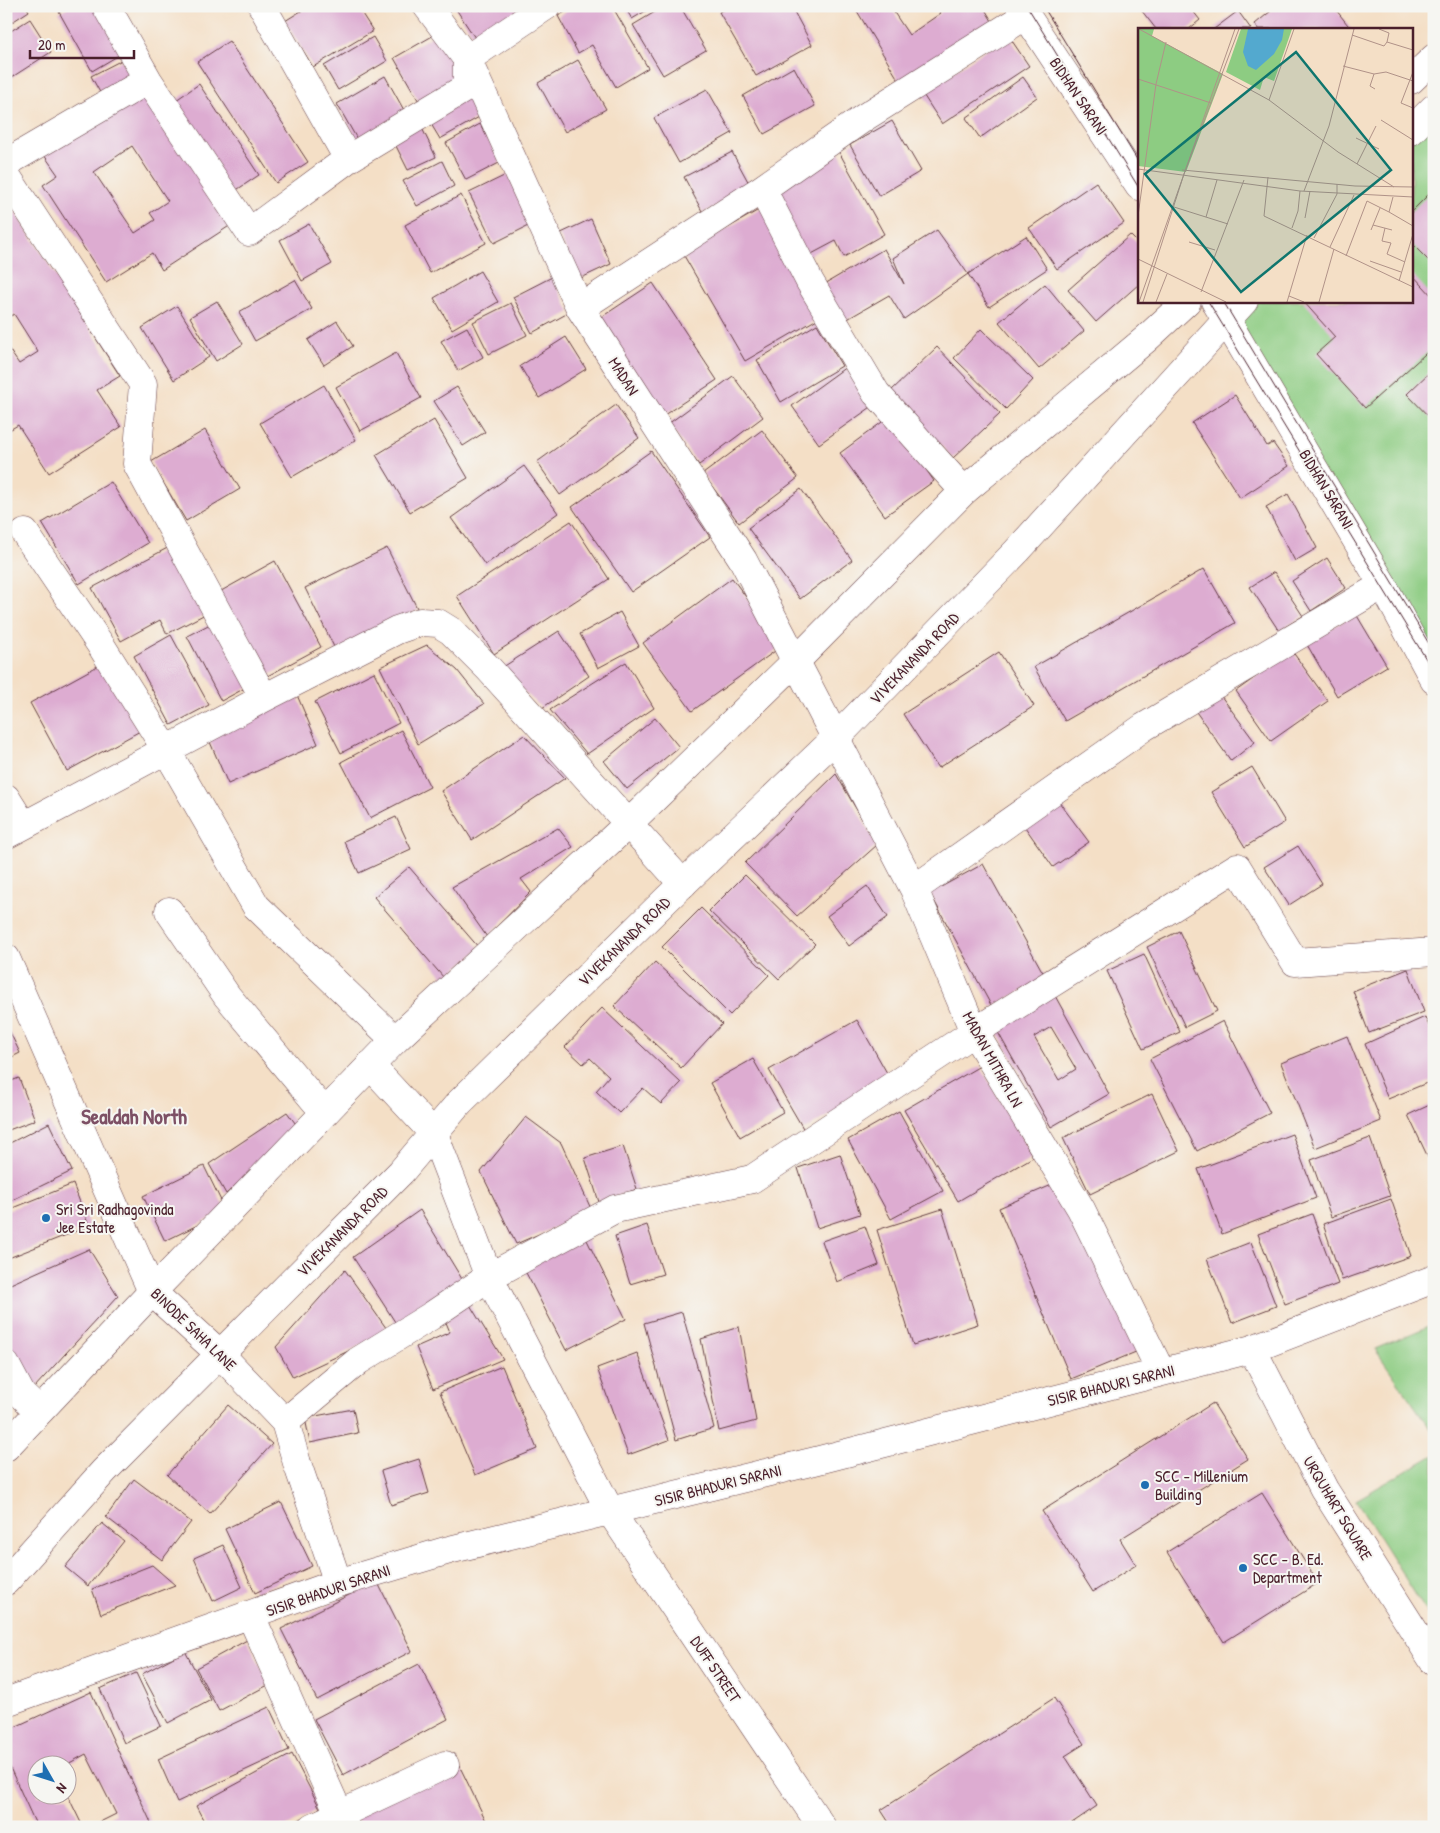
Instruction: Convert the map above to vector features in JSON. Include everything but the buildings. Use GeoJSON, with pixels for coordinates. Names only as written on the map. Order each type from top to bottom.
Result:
{"type":"FeatureCollection","features":[{"type":"Feature","properties":{"kind":"street"},"geometry":{"type":"LineString","coordinates":[[106,6],[148,80],[248,232],[348,159],[466,87],[467,59],[546,6]]}},
{"type":"Feature","properties":{"kind":"street"},"geometry":{"type":"LineString","coordinates":[[262,6],[348,159]]}},
{"type":"Feature","properties":{"kind":"street","name":"MADAN"},"geometry":{"type":"LineString","coordinates":[[427,6],[467,59],[580,308],[743,560],[835,739]]}},
{"type":"Feature","properties":{"kind":"street"},"geometry":{"type":"LineString","coordinates":[[580,308],[762,189],[1023,11]]}},
{"type":"Feature","properties":{"kind":"street","name":"BIDHAN SARANI"},"geometry":{"type":"LineString","coordinates":[[1023,11],[1138,184]]}},
{"type":"Feature","properties":{"kind":"street"},"geometry":{"type":"LineString","coordinates":[[1412,79],[1434,58]]}},
{"type":"Feature","properties":{"kind":"street"},"geometry":{"type":"LineString","coordinates":[[6,163],[148,80]]}},
{"type":"Feature","properties":{"kind":"street"},"geometry":{"type":"LineString","coordinates":[[1412,130],[1434,108]]}},
{"type":"Feature","properties":{"kind":"street"},"geometry":{"type":"LineString","coordinates":[[6,175],[143,384],[136,464],[264,698]]}},
{"type":"Feature","properties":{"kind":"street"},"geometry":{"type":"LineString","coordinates":[[762,189],[810,282],[876,393],[964,491]]}},
{"type":"Feature","properties":{"kind":"street"},"geometry":{"type":"LineString","coordinates":[[6,1447],[152,1292],[395,1040],[628,824],[795,662],[964,491],[1146,339],[1186,302]]}},
{"type":"Feature","properties":{"kind":"street","name":"BIDHAN SARANI"},"geometry":{"type":"LineString","coordinates":[[1228,308],[1434,680]]}},
{"type":"Feature","properties":{"kind":"street","name":"VIVEKANANDA ROAD"},"geometry":{"type":"LineString","coordinates":[[6,1581],[104,1471],[219,1353],[401,1172],[459,1103],[683,884],[835,739],[1017,551],[1228,308]]}},
{"type":"Feature","properties":{"kind":"street"},"geometry":{"type":"LineString","coordinates":[[25,533],[102,647],[167,751],[256,906],[395,1040]]}},
{"type":"Feature","properties":{"kind":"street"},"geometry":{"type":"LineString","coordinates":[[914,889],[1144,727],[1383,585]]}},
{"type":"Feature","properties":{"kind":"street"},"geometry":{"type":"LineString","coordinates":[[6,798],[15,830],[397,630],[420,622],[438,623],[452,631],[489,669],[683,884]]}},
{"type":"Feature","properties":{"kind":"street","name":"MADAN MITHRA LN"},"geometry":{"type":"LineString","coordinates":[[835,739],[914,889],[974,1032],[1081,1209],[1162,1372]]}},
{"type":"Feature","properties":{"kind":"street"},"geometry":{"type":"LineString","coordinates":[[285,1422],[358,1361],[431,1316],[489,1277],[615,1209],[752,1179],[974,1032],[1237,867],[1295,962],[1434,952]]}},
{"type":"Feature","properties":{"kind":"street"},"geometry":{"type":"LineString","coordinates":[[169,911],[227,996],[315,1100],[327,1110]]}},
{"type":"Feature","properties":{"kind":"street","name":"BINODE SAHA LANE"},"geometry":{"type":"LineString","coordinates":[[6,958],[152,1292],[219,1353],[285,1422],[296,1463],[338,1583]]}},
{"type":"Feature","properties":{"kind":"street"},"geometry":{"type":"LineString","coordinates":[[370,1065],[434,1134]]}},
{"type":"Feature","properties":{"kind":"street","name":"DUFF STREET"},"geometry":{"type":"LineString","coordinates":[[434,1134],[489,1277],[610,1511],[822,1827]]}},
{"type":"Feature","properties":{"kind":"street","name":"SISIR BHADURI SARANI"},"geometry":{"type":"LineString","coordinates":[[6,1702],[251,1616],[338,1583],[449,1550],[1252,1349],[1434,1279]]}},
{"type":"Feature","properties":{"kind":"street","name":"URQUHART SQUARE"},"geometry":{"type":"LineString","coordinates":[[1252,1349],[1324,1489],[1434,1662]]}},
{"type":"Feature","properties":{"kind":"street"},"geometry":{"type":"LineString","coordinates":[[6,1365],[22,1395],[39,1411]]}},
{"type":"Feature","properties":{"kind":"street"},"geometry":{"type":"LineString","coordinates":[[251,1616],[342,1821]]}},
{"type":"Feature","properties":{"kind":"street"},"geometry":{"type":"LineString","coordinates":[[312,1827],[342,1821],[445,1765]]}},
{"type":"Feature","properties":{"kind":"green space"},"geometry":{"type":"Polygon","coordinates":[[[1434,97],[1434,693],[1221,302],[1412,302],[1412,118],[1434,97]]]}},
{"type":"Feature","properties":{"kind":"green space"},"geometry":{"type":"Polygon","coordinates":[[[1434,1324],[1434,1434],[1375,1349],[1434,1324]]]}},
{"type":"Feature","properties":{"kind":"green space"},"geometry":{"type":"Polygon","coordinates":[[[1434,1455],[1434,1624],[1356,1500],[1434,1455]]]}},
{"type":"Feature","properties":{"kind":"tram line"},"geometry":{"type":"LineString","coordinates":[[1027,6],[1138,186]]}},
{"type":"Feature","properties":{"kind":"tram line"},"geometry":{"type":"LineString","coordinates":[[1043,6],[1138,161]]}},
{"type":"Feature","properties":{"kind":"tram line"},"geometry":{"type":"LineString","coordinates":[[1209,302],[1434,672]]}},
{"type":"Feature","properties":{"kind":"tram line"},"geometry":{"type":"LineString","coordinates":[[1224,302],[1434,652]]}},
{"type":"Feature","properties":{"kind":"place","name":"Sri Sri Radhagovinda Jee Estate"},"geometry":{"type":"Point","coordinates":[46,1218]}},
{"type":"Feature","properties":{"kind":"place","name":"SCC - Millenium Building"},"geometry":{"type":"Point","coordinates":[1145,1485]}},
{"type":"Feature","properties":{"kind":"place","name":"SCC - B. Ed. Department"},"geometry":{"type":"Point","coordinates":[1243,1568]}},
{"type":"Feature","properties":{"kind":"district","name":"Sealdah North"},"geometry":{"type":"Point","coordinates":[134,1116]}}]}
